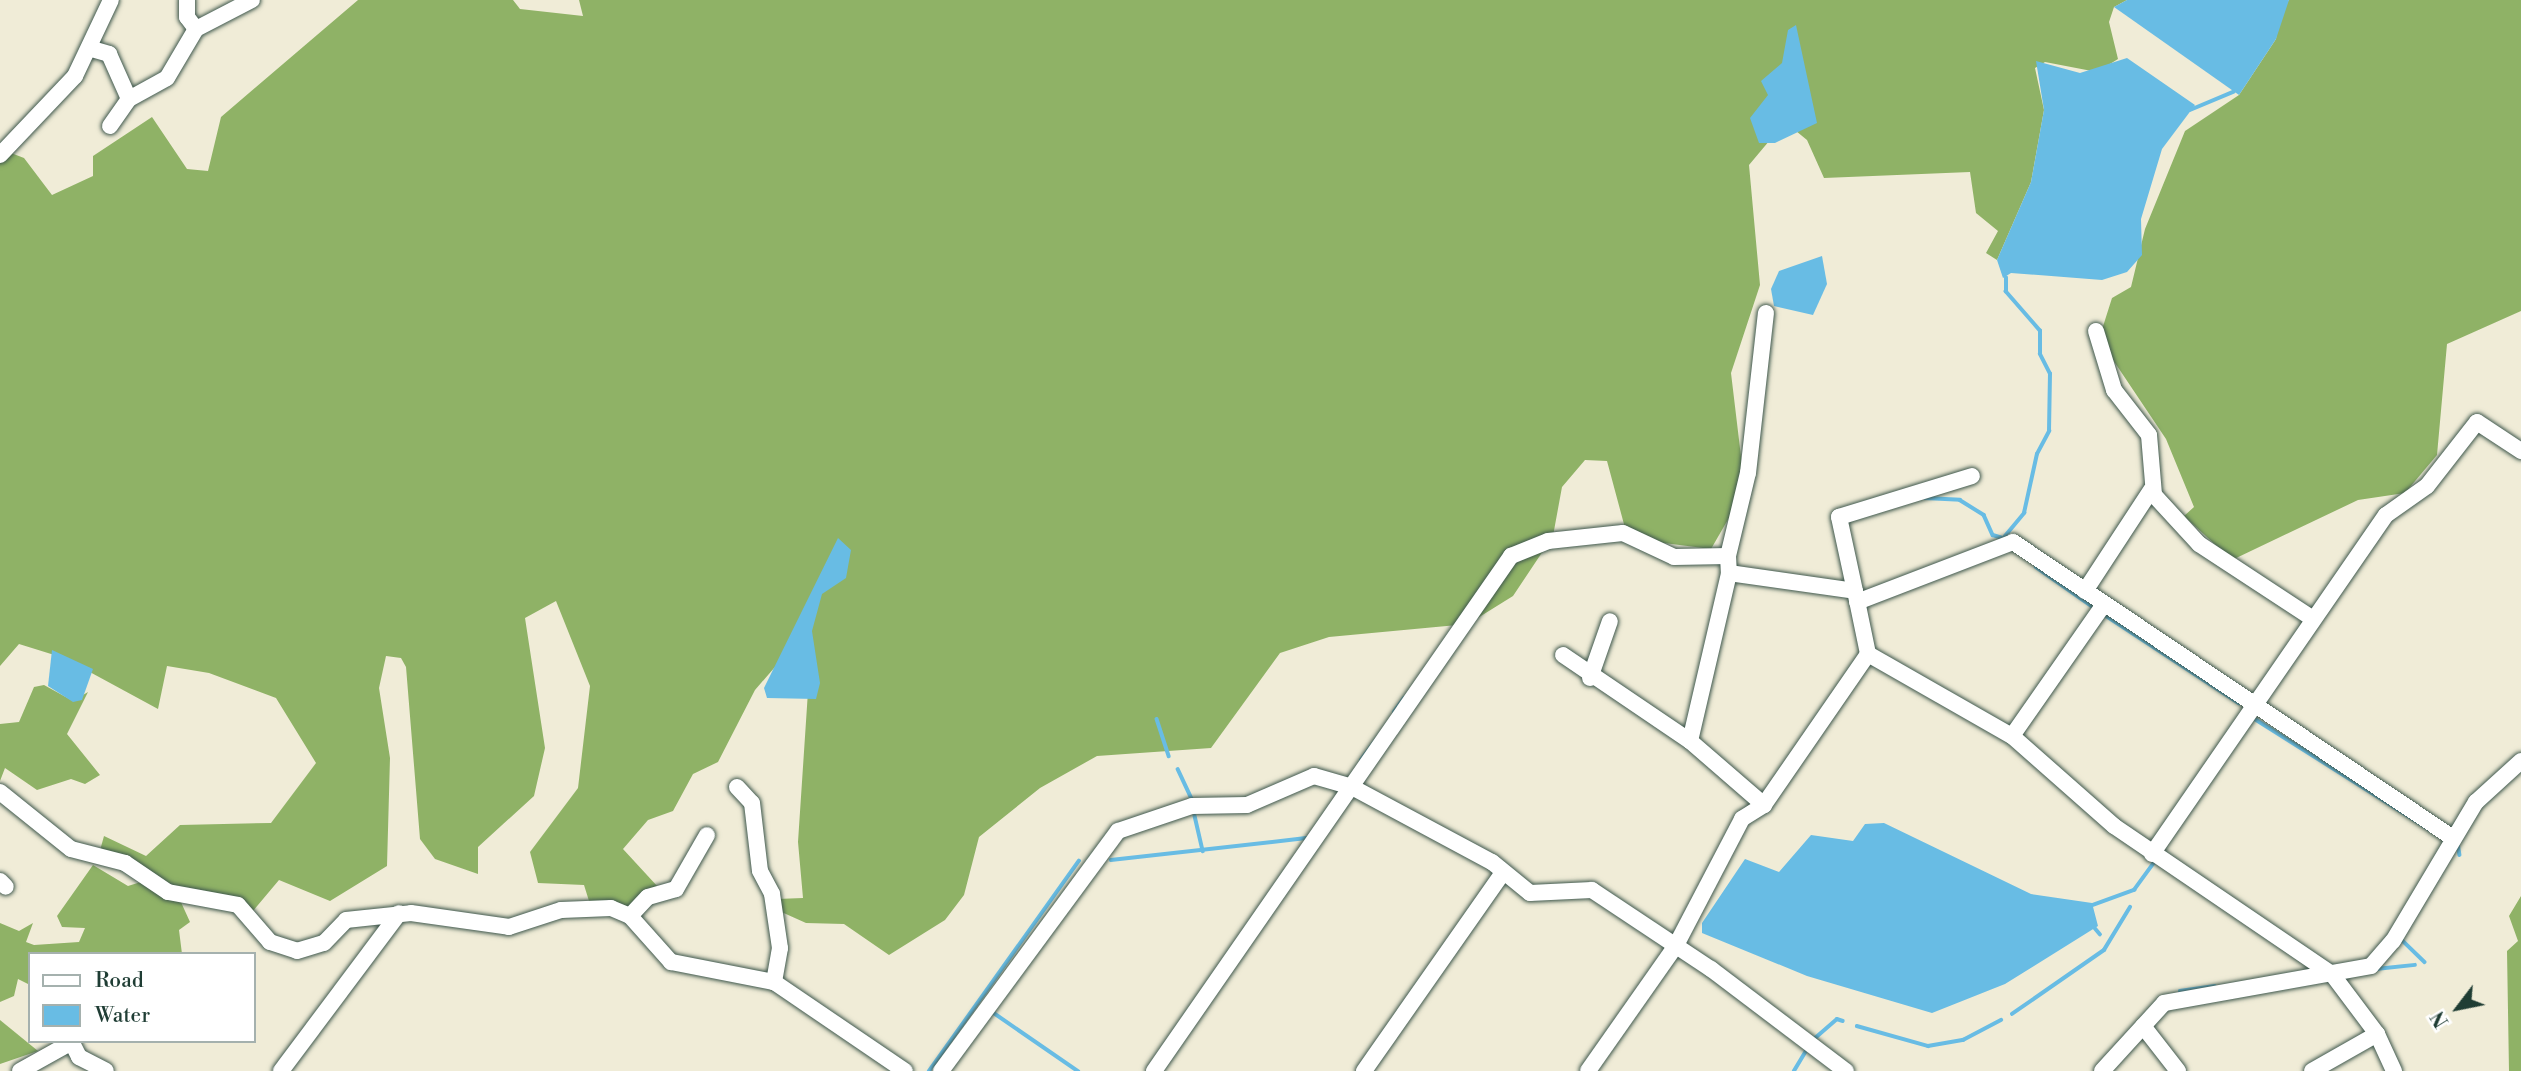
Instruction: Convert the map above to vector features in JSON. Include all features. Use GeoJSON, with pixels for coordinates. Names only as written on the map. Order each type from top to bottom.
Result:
{"type":"FeatureCollection","features":[{"type":"Feature","properties":{"kind":"street"},"geometry":{"type":"LineString","coordinates":[[0,155],[48,109],[92,49],[111,0]]}},
{"type":"Feature","properties":{"kind":"street"},"geometry":{"type":"LineString","coordinates":[[187,0],[187,17],[197,29]]}},
{"type":"Feature","properties":{"kind":"street"},"geometry":{"type":"LineString","coordinates":[[110,126],[129,99],[167,78],[197,29],[252,0]]}},
{"type":"Feature","properties":{"kind":"street"},"geometry":{"type":"LineString","coordinates":[[92,49],[108,54],[129,99]]}},
{"type":"Feature","properties":{"kind":"street"},"geometry":{"type":"LineString","coordinates":[[1690,741],[1729,573],[1728,556],[1748,473],[1766,313]]}},
{"type":"Feature","properties":{"kind":"street"},"geometry":{"type":"LineString","coordinates":[[2085,591],[2151,490],[2149,435],[2114,390],[2096,331]]}},
{"type":"Feature","properties":{"kind":"street"},"geometry":{"type":"LineString","coordinates":[[2152,853],[2386,515],[2427,486],[2477,422],[2521,451]]}},
{"type":"Feature","properties":{"kind":"street"},"geometry":{"type":"LineString","coordinates":[[1588,1071],[1675,947],[1735,830],[1764,805],[1868,654],[1839,517],[1972,476]]}},
{"type":"Feature","properties":{"kind":"street"},"geometry":{"type":"LineString","coordinates":[[2151,490],[2199,544],[2313,619]]}},
{"type":"Feature","properties":{"kind":"street"},"geometry":{"type":"LineString","coordinates":[[1154,1071],[1511,556],[1595,532],[1623,533],[1674,557],[1728,556]]}},
{"type":"Feature","properties":{"kind":"street"},"geometry":{"type":"LineString","coordinates":[[1729,573],[1856,596],[2013,542],[2452,840]]}},
{"type":"Feature","properties":{"kind":"street"},"geometry":{"type":"LineString","coordinates":[[2012,736],[2104,604]]}},
{"type":"Feature","properties":{"kind":"street"},"geometry":{"type":"LineString","coordinates":[[1590,678],[1610,621]]}},
{"type":"Feature","properties":{"kind":"street"},"geometry":{"type":"LineString","coordinates":[[1868,654],[2012,736],[2152,853],[2332,974],[2377,1034],[2394,1071]]}},
{"type":"Feature","properties":{"kind":"street"},"geometry":{"type":"LineString","coordinates":[[1563,655],[1590,678],[1690,741],[1764,805]]}},
{"type":"Feature","properties":{"kind":"street"},"geometry":{"type":"LineString","coordinates":[[2102,1071],[2146,1028],[2164,1003],[2182,996],[2368,967],[2393,941],[2476,802],[2521,761]]}},
{"type":"Feature","properties":{"kind":"street"},"geometry":{"type":"LineString","coordinates":[[941,1071],[1118,831],[1192,806],[1247,805],[1300,777],[1350,786],[1492,862],[1502,874],[1530,893],[1592,890],[1846,1071]]}},
{"type":"Feature","properties":{"kind":"street"},"geometry":{"type":"LineString","coordinates":[[737,787],[752,803],[760,870],[772,894],[780,948],[774,982]]}},
{"type":"Feature","properties":{"kind":"street"},"geometry":{"type":"LineString","coordinates":[[0,792],[80,853],[125,863],[176,894],[238,905],[283,948],[312,950],[346,920],[399,913],[509,927],[589,905],[630,916],[671,962],[774,982],[905,1071]]}},
{"type":"Feature","properties":{"kind":"street"},"geometry":{"type":"LineString","coordinates":[[630,916],[648,897],[676,889],[707,835]]}},
{"type":"Feature","properties":{"kind":"street"},"geometry":{"type":"LineString","coordinates":[[1364,1071],[1502,874]]}},
{"type":"Feature","properties":{"kind":"street"},"geometry":{"type":"LineString","coordinates":[[281,1071],[399,913]]}},
{"type":"Feature","properties":{"kind":"street"},"geometry":{"type":"LineString","coordinates":[[2146,1028],[2178,1071]]}},
{"type":"Feature","properties":{"kind":"street"},"geometry":{"type":"LineString","coordinates":[[2312,1071],[2377,1034]]}},
{"type":"Feature","properties":{"kind":"street"},"geometry":{"type":"LineString","coordinates":[[20,1071],[69,1043]]}},
{"type":"Feature","properties":{"kind":"street"},"geometry":{"type":"LineString","coordinates":[[72,1043],[79,1057],[106,1071]]}},
{"type":"Feature","properties":{"kind":"green space"},"geometry":{"type":"Polygon","coordinates":[[[358,0],[513,0],[520,9],[583,16],[579,0],[2127,0],[2114,7],[2109,22],[2118,59],[2097,72],[2045,62],[2035,68],[2044,110],[2031,182],[1997,260],[1986,253],[1998,231],[1976,213],[1970,172],[1824,178],[1807,140],[1785,122],[1749,165],[1760,285],[1731,373],[1745,490],[1711,549],[1656,542],[1625,528],[1607,461],[1585,460],[1562,487],[1553,536],[1513,596],[1468,624],[1329,637],[1280,653],[1211,748],[1097,756],[1040,788],[979,837],[964,895],[945,920],[889,955],[844,924],[806,923],[777,910],[777,899],[803,898],[798,842],[811,646],[794,645],[755,690],[718,762],[693,774],[673,811],[648,820],[623,849],[658,887],[629,912],[589,901],[584,885],[538,883],[530,852],[578,788],[590,686],[556,601],[525,618],[545,748],[534,796],[478,847],[478,874],[435,859],[420,839],[406,667],[401,658],[386,656],[379,688],[390,758],[387,866],[330,901],[279,880],[253,911],[169,889],[99,854],[104,836],[146,856],[180,825],[271,823],[316,763],[276,698],[209,673],[167,666],[158,709],[64,658],[19,644],[0,666],[0,163],[11,153],[24,158],[52,195],[93,176],[93,156],[152,117],[187,169],[208,171],[221,117],[358,0]]]}},
{"type":"Feature","properties":{"kind":"green space"},"geometry":{"type":"Polygon","coordinates":[[[2289,0],[2521,0],[2521,311],[2447,344],[2437,455],[2405,493],[2358,500],[2232,560],[2184,516],[2194,507],[2166,439],[2099,339],[2112,298],[2131,287],[2145,229],[2185,131],[2239,95],[2276,39],[2279,13],[2289,0]]]}},
{"type":"Feature","properties":{"kind":"green space"},"geometry":{"type":"Polygon","coordinates":[[[44,685],[73,701],[88,692],[67,734],[100,775],[85,784],[71,779],[37,790],[5,768],[0,781],[0,724],[19,722],[34,687],[44,685]]]}},
{"type":"Feature","properties":{"kind":"green space"},"geometry":{"type":"Polygon","coordinates":[[[93,865],[128,886],[147,880],[180,900],[190,922],[179,930],[182,952],[28,952],[28,984],[18,979],[14,996],[0,1002],[0,923],[19,931],[33,923],[26,942],[34,945],[79,942],[85,928],[62,927],[57,916],[93,865]]]}},
{"type":"Feature","properties":{"kind":"green space"},"geometry":{"type":"Polygon","coordinates":[[[2521,896],[2521,1071],[2509,1071],[2507,951],[2518,941],[2509,916],[2521,896]]]}},
{"type":"Feature","properties":{"kind":"green space"},"geometry":{"type":"Polygon","coordinates":[[[0,1020],[38,1051],[0,1064],[0,1020]]]}},
{"type":"Feature","properties":{"kind":"water"},"geometry":{"type":"Polygon","coordinates":[[[2127,0],[2289,0],[2276,39],[2239,95],[2114,7],[2127,0]]]}},
{"type":"Feature","properties":{"kind":"water"},"geometry":{"type":"Polygon","coordinates":[[[1796,25],[1817,123],[1775,143],[1759,143],[1750,118],[1768,95],[1761,81],[1782,63],[1788,30],[1796,25]]]}},
{"type":"Feature","properties":{"kind":"water"},"geometry":{"type":"Polygon","coordinates":[[[2127,58],[2195,105],[2162,149],[2141,219],[2142,255],[2127,272],[2102,280],[2011,273],[2003,278],[1997,260],[2031,182],[2044,110],[2036,61],[2080,73],[2127,58]]]}},
{"type":"Feature","properties":{"kind":"water"},"geometry":{"type":"Polygon","coordinates":[[[1822,256],[1827,284],[1813,315],[1774,306],[1771,289],[1779,271],[1822,256]]]}},
{"type":"Feature","properties":{"kind":"water"},"geometry":{"type":"Polygon","coordinates":[[[838,538],[851,550],[846,578],[822,594],[812,631],[820,683],[816,699],[767,698],[764,688],[838,538]]]}},
{"type":"Feature","properties":{"kind":"water"},"geometry":{"type":"Polygon","coordinates":[[[52,650],[93,669],[82,700],[73,702],[48,686],[52,650]]]}},
{"type":"Feature","properties":{"kind":"water"},"geometry":{"type":"Polygon","coordinates":[[[1884,823],[2031,894],[2092,903],[2098,926],[2005,984],[1932,1013],[1807,976],[1702,933],[1702,923],[1745,859],[1779,872],[1811,835],[1853,841],[1865,824],[1884,823]]]}},
{"type":"Feature","properties":{"kind":"waterway"},"geometry":{"type":"LineString","coordinates":[[2190,110],[2233,92]]}},
{"type":"Feature","properties":{"kind":"waterway"},"geometry":{"type":"LineString","coordinates":[[2005,536],[2024,513],[2037,454],[2049,431],[2050,374],[2040,354],[2040,331],[2006,292],[2006,278]]}},
{"type":"Feature","properties":{"kind":"waterway"},"geometry":{"type":"LineString","coordinates":[[1925,498],[1960,500],[1984,515],[1993,535],[2006,539]]}},
{"type":"Feature","properties":{"kind":"waterway"},"geometry":{"type":"LineString","coordinates":[[2036,567],[2096,609]]}},
{"type":"Feature","properties":{"kind":"waterway"},"geometry":{"type":"LineString","coordinates":[[2102,613],[2239,703]]}},
{"type":"Feature","properties":{"kind":"waterway"},"geometry":{"type":"LineString","coordinates":[[1394,712],[1404,698]]}},
{"type":"Feature","properties":{"kind":"waterway"},"geometry":{"type":"LineString","coordinates":[[1157,719],[1169,756]]}},
{"type":"Feature","properties":{"kind":"waterway"},"geometry":{"type":"LineString","coordinates":[[2255,719],[2448,841]]}},
{"type":"Feature","properties":{"kind":"waterway"},"geometry":{"type":"LineString","coordinates":[[1361,760],[1377,739]]}},
{"type":"Feature","properties":{"kind":"waterway"},"geometry":{"type":"LineString","coordinates":[[1178,769],[1192,799]]}},
{"type":"Feature","properties":{"kind":"waterway"},"geometry":{"type":"LineString","coordinates":[[1195,816],[1203,851]]}},
{"type":"Feature","properties":{"kind":"waterway"},"geometry":{"type":"LineString","coordinates":[[1111,860],[1306,838]]}},
{"type":"Feature","properties":{"kind":"waterway"},"geometry":{"type":"LineString","coordinates":[[2458,843],[2460,855]]}},
{"type":"Feature","properties":{"kind":"waterway"},"geometry":{"type":"LineString","coordinates":[[2093,905],[2134,890],[2156,860]]}},
{"type":"Feature","properties":{"kind":"waterway"},"geometry":{"type":"LineString","coordinates":[[929,1071],[1079,861]]}},
{"type":"Feature","properties":{"kind":"waterway"},"geometry":{"type":"LineString","coordinates":[[2012,1014],[2104,950],[2130,907]]}},
{"type":"Feature","properties":{"kind":"waterway"},"geometry":{"type":"LineString","coordinates":[[2095,928],[2100,934]]}},
{"type":"Feature","properties":{"kind":"waterway"},"geometry":{"type":"LineString","coordinates":[[2401,939],[2425,962]]}},
{"type":"Feature","properties":{"kind":"waterway"},"geometry":{"type":"LineString","coordinates":[[2376,969],[2415,965]]}},
{"type":"Feature","properties":{"kind":"waterway"},"geometry":{"type":"LineString","coordinates":[[2180,991],[2215,986]]}},
{"type":"Feature","properties":{"kind":"waterway"},"geometry":{"type":"LineString","coordinates":[[991,1011],[1078,1071]]}},
{"type":"Feature","properties":{"kind":"waterway"},"geometry":{"type":"LineString","coordinates":[[1814,1039],[1837,1019],[1843,1021]]}},
{"type":"Feature","properties":{"kind":"waterway"},"geometry":{"type":"LineString","coordinates":[[1857,1026],[1928,1046],[1963,1040],[2001,1020]]}},
{"type":"Feature","properties":{"kind":"waterway"},"geometry":{"type":"LineString","coordinates":[[1794,1071],[1808,1048]]}}]}
